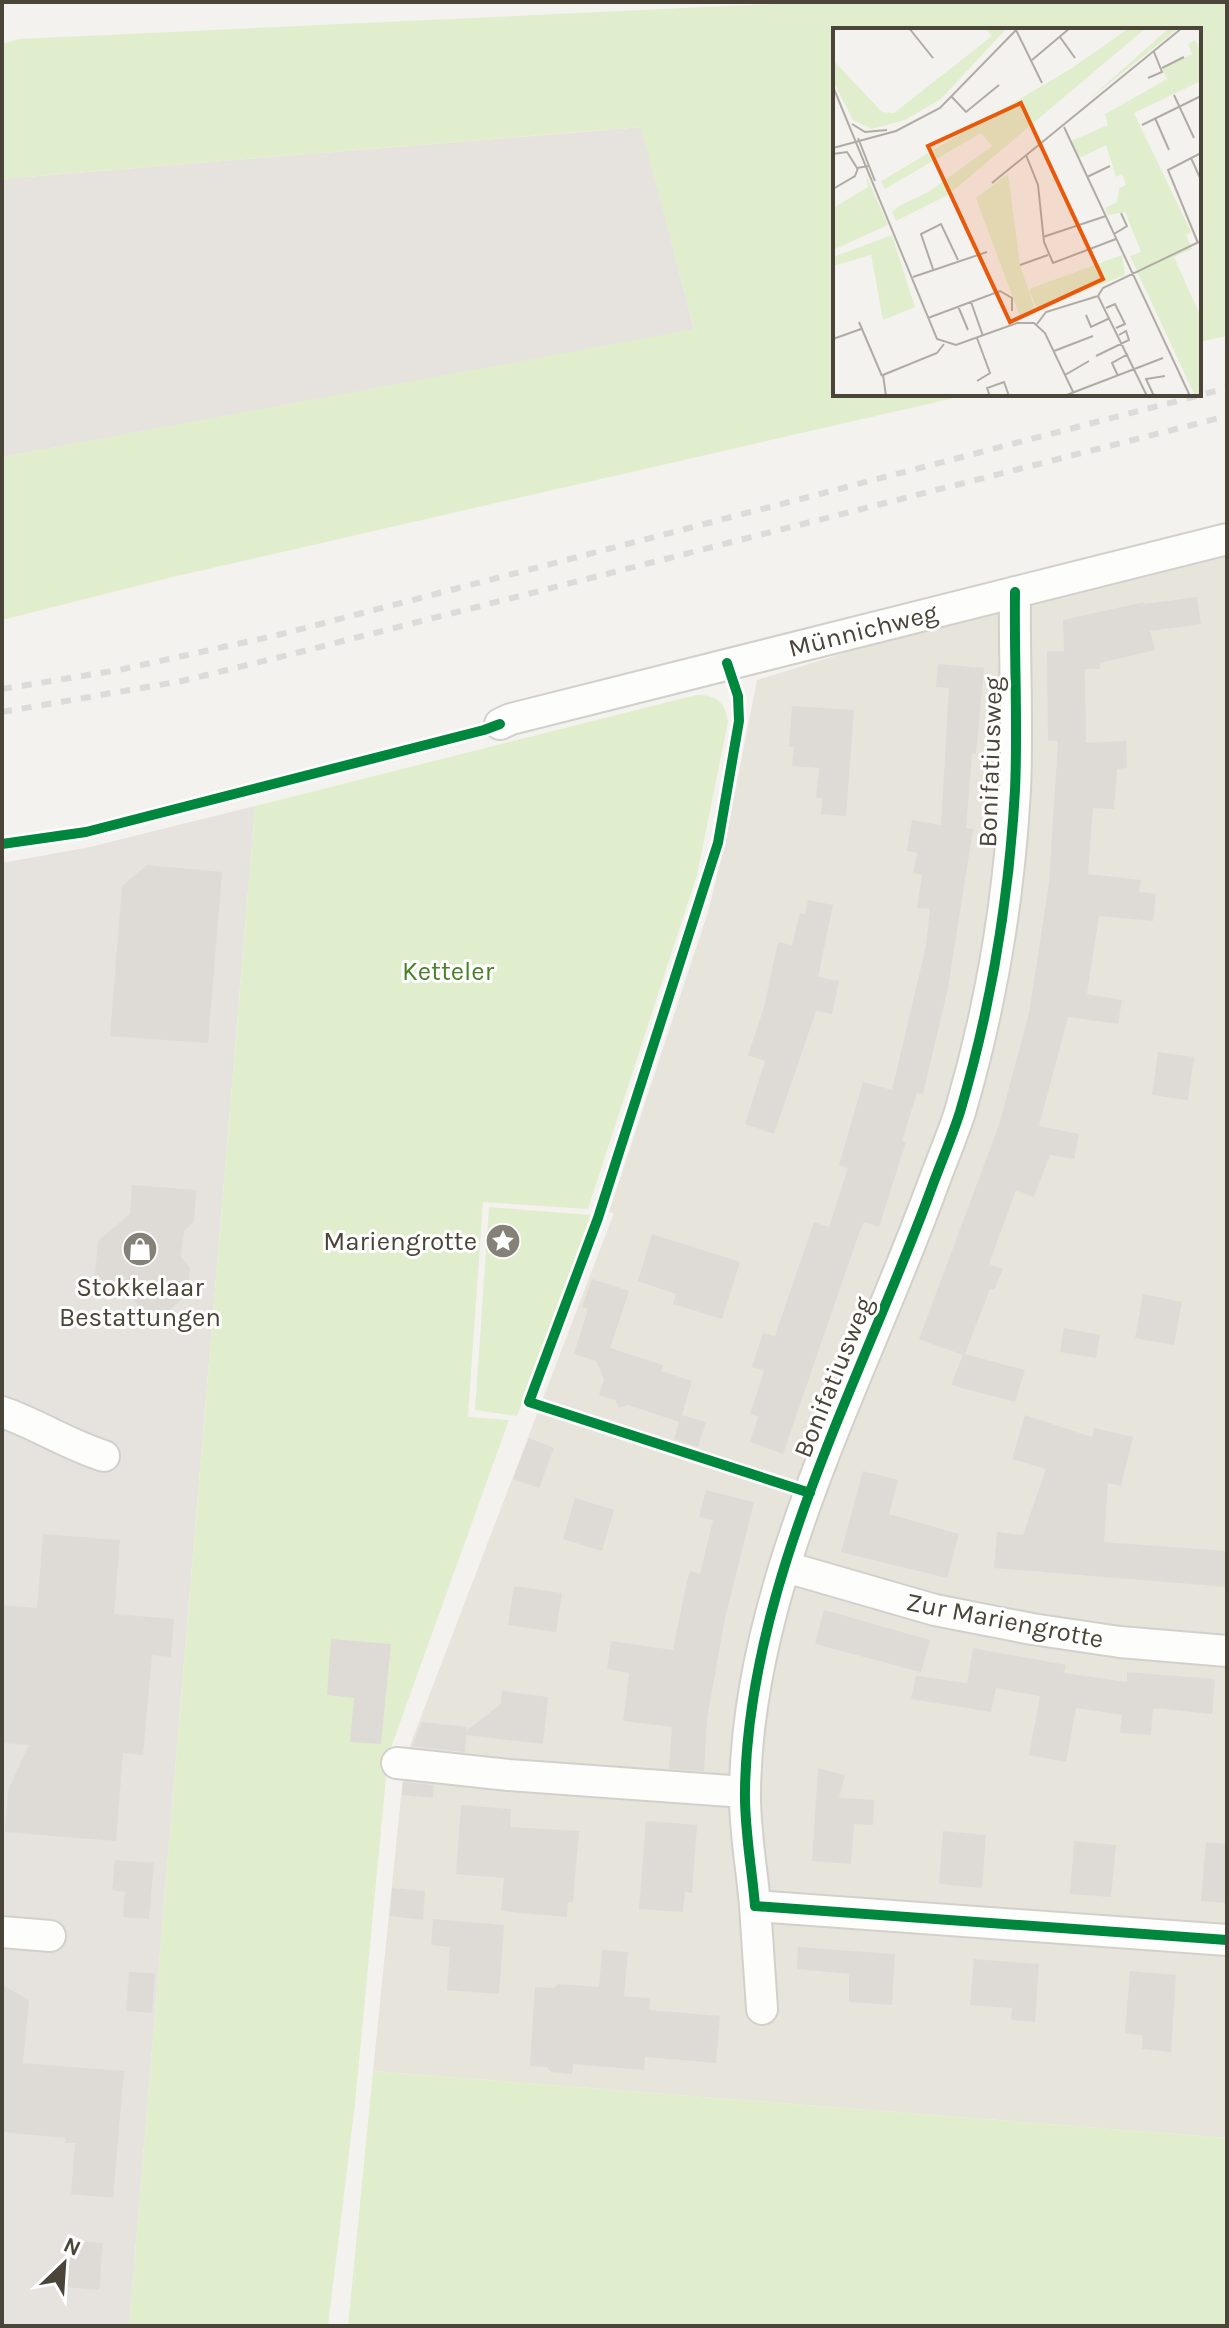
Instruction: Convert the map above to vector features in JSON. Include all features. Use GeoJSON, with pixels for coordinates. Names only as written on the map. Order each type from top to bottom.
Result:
{"type":"FeatureCollection","features":[{"type":"Feature","properties":{"kind":"street","name":"Münnichweg"},"geometry":{"type":"LineString","coordinates":[[500,724],[727,663],[1227,539]]}},
{"type":"Feature","properties":{"kind":"street","name":"Bonifatiusweg"},"geometry":{"type":"LineString","coordinates":[[762,2009],[744,1792],[757,1675],[768,1626],[810,1493],[954,1129],[977,1046],[993,972],[1011,845],[1017,728],[1015,592]]}},
{"type":"Feature","properties":{"kind":"street"},"geometry":{"type":"LineString","coordinates":[[2,1412],[104,1456]]}},
{"type":"Feature","properties":{"kind":"street","name":"Zur Mariengrotte"},"geometry":{"type":"LineString","coordinates":[[786,1567],[935,1610],[1032,1629],[1120,1642],[1227,1651]]}},
{"type":"Feature","properties":{"kind":"street"},"geometry":{"type":"LineString","coordinates":[[397,1763],[509,1775],[744,1792]]}},
{"type":"Feature","properties":{"kind":"street"},"geometry":{"type":"LineString","coordinates":[[755,1906],[1227,1940]]}},
{"type":"Feature","properties":{"kind":"street"},"geometry":{"type":"LineString","coordinates":[[2,1932],[50,1936]]}},
{"type":"Feature","properties":{"kind":"shaded area"},"geometry":{"type":"Polygon","coordinates":[[[642,127],[694,330],[2,457],[2,179],[642,127]]]}},
{"type":"Feature","properties":{"kind":"shaded area"},"geometry":{"type":"Polygon","coordinates":[[[1227,534],[1227,2138],[373,2071],[403,1777],[409,1748],[614,1213],[609,1212],[708,912],[757,680],[1227,534]]]}},
{"type":"Feature","properties":{"kind":"shaded area"},"geometry":{"type":"Polygon","coordinates":[[[255,806],[129,2326],[2,2326],[2,863],[90,847],[255,806]]]}},
{"type":"Feature","properties":{"kind":"green space"},"geometry":{"type":"Polygon","coordinates":[[[815,2],[1227,2],[1227,336],[1201,342],[1201,28],[833,28],[833,396],[963,396],[173,577],[2,620],[2,457],[694,329],[641,127],[2,179],[2,44],[19,39],[815,2]]]}},
{"type":"Feature","properties":{"kind":"green space","name":"Ketteler"},"geometry":{"type":"Polygon","coordinates":[[[696,695],[719,701],[728,722],[697,875],[588,1209],[483,1202],[468,1417],[509,1420],[388,1756],[355,2104],[328,2326],[129,2326],[255,806],[696,695]]]}},
{"type":"Feature","properties":{"kind":"green space"},"geometry":{"type":"Polygon","coordinates":[[[489,1207],[591,1215],[517,1416],[475,1410],[489,1207]]]}},
{"type":"Feature","properties":{"kind":"green space"},"geometry":{"type":"Polygon","coordinates":[[[373,2071],[1227,2138],[1227,2326],[348,2326],[373,2071]]]}},
{"type":"Feature","properties":{"kind":"building"},"geometry":{"type":"Polygon","coordinates":[[[1197,597],[1201,624],[1150,631],[1155,650],[1100,663],[1100,669],[1085,669],[1086,743],[1126,741],[1127,768],[1117,769],[1114,809],[1093,808],[1088,874],[1141,880],[1139,892],[1156,894],[1153,921],[1099,916],[1087,994],[1122,1000],[1118,1024],[1068,1017],[1039,1126],[1079,1134],[1074,1159],[1050,1155],[1034,1197],[1016,1190],[989,1264],[1003,1269],[994,1290],[990,1289],[965,1354],[1025,1370],[1015,1402],[951,1385],[963,1355],[919,1339],[999,1125],[1029,1013],[1049,883],[1058,741],[1048,741],[1047,651],[1064,651],[1063,620],[1144,602],[1197,597]]]}},
{"type":"Feature","properties":{"kind":"building"},"geometry":{"type":"Polygon","coordinates":[[[938,664],[984,668],[976,754],[972,753],[966,828],[973,829],[948,988],[923,1094],[917,1093],[902,1141],[906,1142],[879,1227],[864,1222],[858,1236],[783,1454],[750,1442],[758,1417],[750,1414],[764,1371],[752,1367],[763,1333],[775,1336],[814,1222],[829,1227],[848,1168],[839,1165],[863,1082],[892,1090],[926,946],[930,909],[917,908],[922,875],[913,873],[917,853],[907,851],[912,820],[941,825],[949,688],[936,687],[938,664]]]}},
{"type":"Feature","properties":{"kind":"building"},"geometry":{"type":"Polygon","coordinates":[[[792,706],[854,710],[846,816],[821,814],[822,798],[816,798],[819,768],[792,766],[794,747],[789,747],[792,706]]]}},
{"type":"Feature","properties":{"kind":"building"},"geometry":{"type":"Polygon","coordinates":[[[147,865],[222,872],[208,1043],[110,1036],[122,886],[147,865]]]}},
{"type":"Feature","properties":{"kind":"building"},"geometry":{"type":"Polygon","coordinates":[[[808,900],[833,905],[818,977],[839,981],[832,1014],[816,1011],[774,1134],[745,1124],[765,1061],[748,1055],[764,1007],[778,942],[792,945],[800,913],[805,914],[808,900]]]}},
{"type":"Feature","properties":{"kind":"building"},"geometry":{"type":"Polygon","coordinates":[[[1158,1052],[1194,1057],[1188,1100],[1152,1095],[1158,1052]]]}},
{"type":"Feature","properties":{"kind":"building","name":"Stokkelaar Bestattungen"},"geometry":{"type":"Polygon","coordinates":[[[132,1185],[196,1190],[194,1222],[184,1231],[181,1257],[190,1268],[188,1294],[168,1311],[141,1309],[130,1296],[102,1293],[94,1285],[98,1241],[130,1214],[132,1185]]]}},
{"type":"Feature","properties":{"kind":"building"},"geometry":{"type":"Polygon","coordinates":[[[652,1234],[740,1262],[722,1319],[673,1304],[676,1294],[638,1281],[652,1234]]]}},
{"type":"Feature","properties":{"kind":"building"},"geometry":{"type":"Polygon","coordinates":[[[592,1279],[629,1291],[610,1348],[663,1365],[661,1371],[692,1381],[682,1415],[706,1422],[698,1447],[674,1439],[679,1422],[628,1405],[619,1408],[615,1400],[599,1395],[604,1379],[596,1361],[574,1354],[588,1309],[582,1307],[592,1279]]]}},
{"type":"Feature","properties":{"kind":"building"},"geometry":{"type":"Polygon","coordinates":[[[1143,1294],[1182,1302],[1174,1345],[1135,1338],[1143,1294]]]}},
{"type":"Feature","properties":{"kind":"building"},"geometry":{"type":"Polygon","coordinates":[[[1064,1328],[1100,1335],[1096,1358],[1060,1352],[1064,1328]]]}},
{"type":"Feature","properties":{"kind":"building"},"geometry":{"type":"Polygon","coordinates":[[[1025,1415],[1092,1437],[1094,1428],[1133,1437],[1121,1486],[1108,1483],[1104,1542],[1227,1551],[1227,1587],[994,1568],[997,1532],[1023,1535],[1046,1469],[1012,1459],[1025,1415]]]}},
{"type":"Feature","properties":{"kind":"building"},"geometry":{"type":"Polygon","coordinates":[[[529,1438],[554,1448],[539,1488],[513,1479],[529,1438]]]}},
{"type":"Feature","properties":{"kind":"building"},"geometry":{"type":"Polygon","coordinates":[[[863,1471],[898,1480],[889,1514],[959,1534],[947,1578],[841,1552],[863,1471]]]}},
{"type":"Feature","properties":{"kind":"building"},"geometry":{"type":"Polygon","coordinates":[[[706,1490],[754,1502],[725,1618],[707,1719],[704,1771],[669,1769],[672,1727],[623,1721],[629,1673],[607,1669],[611,1641],[673,1650],[690,1571],[700,1574],[713,1520],[699,1517],[706,1490]]]}},
{"type":"Feature","properties":{"kind":"building"},"geometry":{"type":"Polygon","coordinates":[[[575,1498],[614,1510],[602,1551],[563,1539],[575,1498]]]}},
{"type":"Feature","properties":{"kind":"building"},"geometry":{"type":"Polygon","coordinates":[[[43,1534],[120,1540],[114,1614],[174,1619],[171,1657],[152,1655],[143,1755],[123,1753],[116,1841],[5,1832],[8,1790],[29,1745],[2,1743],[2,1605],[37,1608],[43,1534]]]}},
{"type":"Feature","properties":{"kind":"building"},"geometry":{"type":"Polygon","coordinates":[[[514,1586],[562,1593],[556,1632],[508,1625],[514,1586]]]}},
{"type":"Feature","properties":{"kind":"building"},"geometry":{"type":"Polygon","coordinates":[[[824,1610],[930,1640],[921,1672],[815,1644],[824,1610]]]}},
{"type":"Feature","properties":{"kind":"building"},"geometry":{"type":"Polygon","coordinates":[[[331,1639],[391,1644],[381,1744],[350,1742],[354,1698],[327,1695],[331,1639]]]}},
{"type":"Feature","properties":{"kind":"building"},"geometry":{"type":"Polygon","coordinates":[[[973,1648],[1066,1665],[1064,1673],[1127,1682],[1127,1672],[1215,1679],[1212,1714],[1153,1708],[1151,1735],[1120,1733],[1122,1715],[1076,1708],[1066,1762],[1029,1755],[1040,1696],[996,1688],[991,1712],[911,1699],[916,1676],[967,1683],[973,1648]]]}},
{"type":"Feature","properties":{"kind":"building"},"geometry":{"type":"Polygon","coordinates":[[[502,1691],[548,1697],[543,1744],[466,1735],[465,1752],[412,1746],[422,1722],[467,1727],[466,1731],[501,1704],[502,1691]]]}},
{"type":"Feature","properties":{"kind":"building"},"geometry":{"type":"Polygon","coordinates":[[[818,1768],[845,1775],[839,1798],[874,1800],[873,1825],[854,1824],[851,1864],[812,1861],[818,1768]]]}},
{"type":"Feature","properties":{"kind":"building"},"geometry":{"type":"Polygon","coordinates":[[[403,1782],[434,1785],[433,1798],[402,1795],[403,1782]]]}},
{"type":"Feature","properties":{"kind":"building"},"geometry":{"type":"Polygon","coordinates":[[[461,1805],[511,1809],[510,1827],[579,1831],[573,1902],[568,1902],[567,1917],[501,1911],[504,1878],[456,1874],[461,1805]]]}},
{"type":"Feature","properties":{"kind":"building"},"geometry":{"type":"Polygon","coordinates":[[[646,1821],[697,1825],[692,1893],[685,1892],[683,1912],[639,1909],[646,1821]]]}},
{"type":"Feature","properties":{"kind":"building"},"geometry":{"type":"Polygon","coordinates":[[[943,1831],[986,1835],[982,1888],[939,1884],[943,1831]]]}},
{"type":"Feature","properties":{"kind":"building"},"geometry":{"type":"Polygon","coordinates":[[[1074,1841],[1116,1845],[1111,1897],[1070,1894],[1074,1841]]]}},
{"type":"Feature","properties":{"kind":"building"},"geometry":{"type":"Polygon","coordinates":[[[1206,1842],[1227,1844],[1227,1903],[1201,1901],[1206,1842]]]}},
{"type":"Feature","properties":{"kind":"building"},"geometry":{"type":"Polygon","coordinates":[[[115,1860],[154,1863],[149,1919],[123,1917],[125,1892],[112,1890],[115,1860]]]}},
{"type":"Feature","properties":{"kind":"building"},"geometry":{"type":"Polygon","coordinates":[[[392,1888],[425,1891],[423,1920],[390,1916],[392,1888]]]}},
{"type":"Feature","properties":{"kind":"building"},"geometry":{"type":"Polygon","coordinates":[[[433,1919],[504,1925],[499,1994],[447,1990],[450,1947],[431,1945],[433,1919]]]}},
{"type":"Feature","properties":{"kind":"building"},"geometry":{"type":"Polygon","coordinates":[[[798,1947],[895,1954],[892,2005],[849,2002],[849,1974],[797,1969],[798,1947]]]}},
{"type":"Feature","properties":{"kind":"building"},"geometry":{"type":"Polygon","coordinates":[[[602,1950],[628,1952],[624,1996],[650,1998],[649,2010],[720,2016],[716,2063],[645,2057],[644,2070],[573,2064],[572,2074],[530,2066],[535,1987],[554,1988],[558,1984],[599,1987],[602,1950]]]}},
{"type":"Feature","properties":{"kind":"building"},"geometry":{"type":"Polygon","coordinates":[[[974,1959],[1039,1964],[1035,2022],[1011,2020],[1012,2008],[970,2005],[974,1959]]]}},
{"type":"Feature","properties":{"kind":"building"},"geometry":{"type":"Polygon","coordinates":[[[1130,1971],[1176,1975],[1171,2052],[1142,2049],[1143,2035],[1125,2033],[1130,1971]]]}},
{"type":"Feature","properties":{"kind":"building"},"geometry":{"type":"Polygon","coordinates":[[[129,1972],[155,1973],[152,2013],[126,2011],[129,1972]]]}},
{"type":"Feature","properties":{"kind":"building"},"geometry":{"type":"Polygon","coordinates":[[[2,1985],[29,2000],[23,2063],[124,2071],[113,2198],[71,2194],[75,2143],[65,2143],[66,2138],[2,2132],[2,1985]]]}},
{"type":"Feature","properties":{"kind":"building"},"geometry":{"type":"Polygon","coordinates":[[[67,2240],[103,2243],[99,2290],[64,2287],[67,2240]]]}},
{"type":"Feature","properties":{"kind":"railway"},"geometry":{"type":"LineString","coordinates":[[1201,395],[1227,388]]}},
{"type":"Feature","properties":{"kind":"railway"},"geometry":{"type":"LineString","coordinates":[[2,689],[119,670],[278,635],[1196,396]]}},
{"type":"Feature","properties":{"kind":"railway"},"geometry":{"type":"LineString","coordinates":[[2,712],[182,681],[1227,416]]}},
{"type":"Feature","properties":{"kind":"cycle path"},"geometry":{"type":"LineString","coordinates":[[1015,592],[1015,790],[1003,912],[981,1033],[956,1122],[812,1486],[786,1561],[765,1637],[751,1713],[745,1790],[755,1906],[1227,1940]]}},
{"type":"Feature","properties":{"kind":"cycle path"},"geometry":{"type":"LineString","coordinates":[[727,663],[738,696],[739,721],[718,843],[598,1218],[529,1402],[810,1493]]}},
{"type":"Feature","properties":{"kind":"cycle path"},"geometry":{"type":"LineString","coordinates":[[2,844],[86,832],[500,724]]}},
{"type":"Feature","properties":{"kind":"place","name":"Mariengrotte"},"geometry":{"type":"Point","coordinates":[503,1241]}},
{"type":"Feature","properties":{"kind":"place","name":"Stokkelaar Bestattungen"},"geometry":{"type":"Point","coordinates":[140,1249]}}]}
